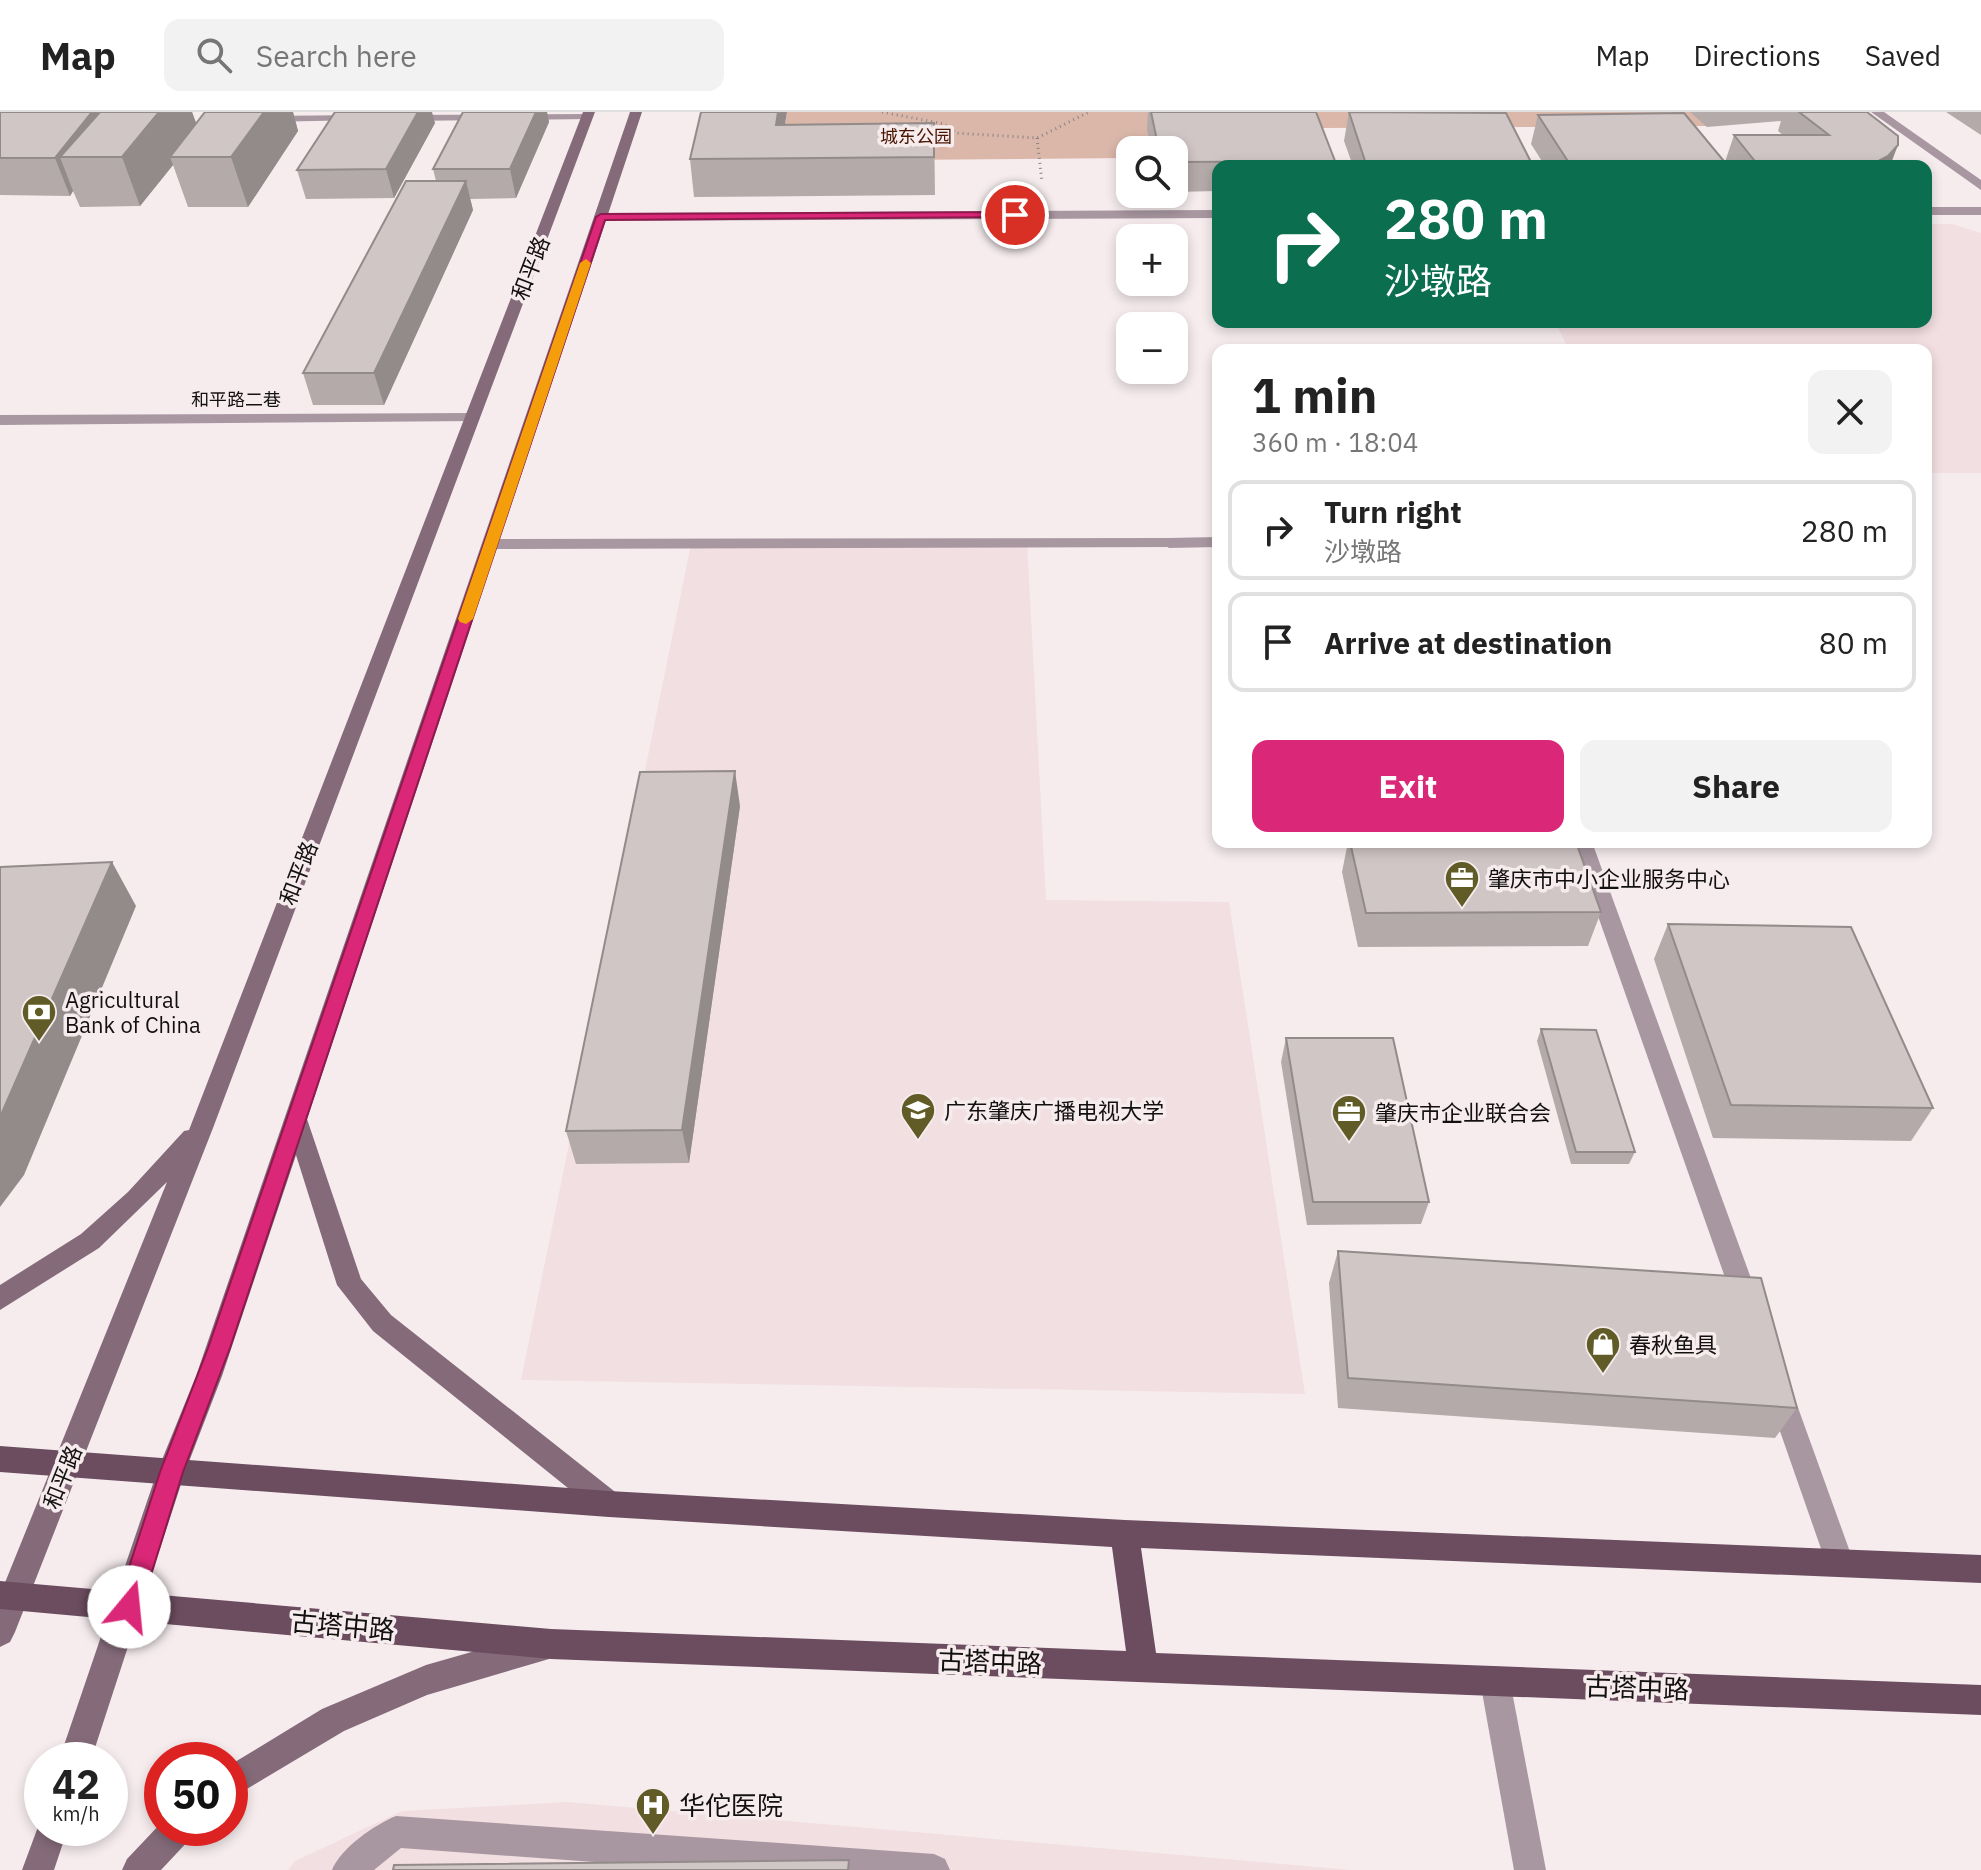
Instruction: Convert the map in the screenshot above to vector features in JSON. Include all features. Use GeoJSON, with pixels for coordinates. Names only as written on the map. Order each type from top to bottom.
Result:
{"type":"FeatureCollection","features":[{"type":"Feature","properties":{"kind":"main road"},"geometry":{"type":"LineString","coordinates":[[81,1742],[129,1607],[171,1472],[209,1376],[636,112]]}},
{"type":"Feature","properties":{"kind":"main road","name":"和平路"},"geometry":{"type":"LineString","coordinates":[[0,1632],[6,1595],[67,1464],[201,1128],[588,115]]}},
{"type":"Feature","properties":{"kind":"main road"},"geometry":{"type":"LineString","coordinates":[[296,1120],[350,1285],[382,1323],[416,1352],[609,1504]]}},
{"type":"Feature","properties":{"kind":"main road"},"geometry":{"type":"LineString","coordinates":[[0,1299],[90,1241],[137,1199],[201,1128]]}},
{"type":"Feature","properties":{"kind":"main road"},"geometry":{"type":"LineString","coordinates":[[0,1459],[609,1504],[1125,1534],[1981,1569]]}},
{"type":"Feature","properties":{"kind":"main road"},"geometry":{"type":"LineString","coordinates":[[1125,1534],[1143,1667]]}},
{"type":"Feature","properties":{"kind":"main road","name":"古塔中路"},"geometry":{"type":"LineString","coordinates":[[6,1595],[551,1644],[1981,1700]]}},
{"type":"Feature","properties":{"kind":"main road"},"geometry":{"type":"LineString","coordinates":[[248,1772],[333,1720],[426,1680],[551,1644]]}},
{"type":"Feature","properties":{"kind":"main road"},"geometry":{"type":"LineString","coordinates":[[38,1870],[46,1846]]}},
{"type":"Feature","properties":{"kind":"main road"},"geometry":{"type":"LineString","coordinates":[[138,1870],[161,1846]]}},
{"type":"Feature","properties":{"kind":"street"},"geometry":{"type":"LineString","coordinates":[[1877,112],[1981,186]]}},
{"type":"Feature","properties":{"kind":"street"},"geometry":{"type":"LineString","coordinates":[[396,118],[588,115]]}},
{"type":"Feature","properties":{"kind":"street"},"geometry":{"type":"LineString","coordinates":[[252,119],[380,118]]}},
{"type":"Feature","properties":{"kind":"street"},"geometry":{"type":"LineString","coordinates":[[1932,211],[1981,211]]}},
{"type":"Feature","properties":{"kind":"street"},"geometry":{"type":"LineString","coordinates":[[601,217],[1212,214]]}},
{"type":"Feature","properties":{"kind":"street","name":"和平路二巷"},"geometry":{"type":"LineString","coordinates":[[0,420],[472,418]]}},
{"type":"Feature","properties":{"kind":"street"},"geometry":{"type":"LineString","coordinates":[[491,544],[1212,542]]}},
{"type":"Feature","properties":{"kind":"street"},"geometry":{"type":"LineString","coordinates":[[1584,848],[1754,1323]]}},
{"type":"Feature","properties":{"kind":"street"},"geometry":{"type":"LineString","coordinates":[[1770,1368],[1840,1563]]}},
{"type":"Feature","properties":{"kind":"street"},"geometry":{"type":"LineString","coordinates":[[1495,1681],[1530,1870]]}},
{"type":"Feature","properties":{"kind":"street"},"geometry":{"type":"LineString","coordinates":[[348,1870],[396,1832],[934,1870]]}},
{"type":"Feature","properties":{"kind":"path"},"geometry":{"type":"LineString","coordinates":[[882,112],[944,124],[955,133],[1037,138],[1089,112]]}},
{"type":"Feature","properties":{"kind":"shaded area"},"geometry":{"type":"Polygon","coordinates":[[[1932,224],[1952,224],[1981,233],[1981,473],[1932,473],[1932,344],[1566,344],[1558,328],[1932,328],[1932,224]]]}},
{"type":"Feature","properties":{"kind":"shaded area","name":"广东肇庆广播电视大学"},"geometry":{"type":"Polygon","coordinates":[[[1027,540],[1046,900],[1229,902],[1305,1394],[521,1380],[691,544],[1027,540]]]}},
{"type":"Feature","properties":{"kind":"shaded area","name":"华佗医院"},"geometry":{"type":"Polygon","coordinates":[[[568,1802],[1352,1870],[288,1870],[295,1861],[402,1811],[568,1802]]]}},
{"type":"Feature","properties":{"kind":"green space","name":"城东公园"},"geometry":{"type":"Polygon","coordinates":[[[787,112],[1693,112],[1709,126],[1148,129],[1149,136],[1116,136],[1116,158],[779,161],[787,112]]]}},
{"type":"Feature","properties":{"kind":"building"},"geometry":{"type":"Polygon","coordinates":[[[0,112],[92,112],[55,158],[0,158],[0,112]]]}},
{"type":"Feature","properties":{"kind":"building"},"geometry":{"type":"Polygon","coordinates":[[[100,112],[159,112],[122,157],[60,157],[100,112]]]}},
{"type":"Feature","properties":{"kind":"building"},"geometry":{"type":"Polygon","coordinates":[[[205,112],[264,112],[231,157],[170,157],[205,112]]]}},
{"type":"Feature","properties":{"kind":"building"},"geometry":{"type":"Polygon","coordinates":[[[335,112],[418,112],[386,169],[297,170],[335,112]]]}},
{"type":"Feature","properties":{"kind":"building"},"geometry":{"type":"Polygon","coordinates":[[[463,112],[536,112],[510,169],[433,169],[463,112]]]}},
{"type":"Feature","properties":{"kind":"building"},"geometry":{"type":"Polygon","coordinates":[[[701,112],[778,112],[776,125],[934,123],[934,157],[690,159],[701,112]]]}},
{"type":"Feature","properties":{"kind":"building"},"geometry":{"type":"Polygon","coordinates":[[[1151,112],[1316,112],[1335,160],[1212,160],[1188,162],[1188,136],[1156,136],[1151,112]]]}},
{"type":"Feature","properties":{"kind":"building"},"geometry":{"type":"Polygon","coordinates":[[[1349,112],[1506,113],[1530,160],[1365,160],[1349,112]]]}},
{"type":"Feature","properties":{"kind":"building"},"geometry":{"type":"Polygon","coordinates":[[[1799,112],[1867,112],[1898,136],[1898,145],[1880,160],[1754,160],[1734,135],[1829,135],[1799,112]]]}},
{"type":"Feature","properties":{"kind":"building"},"geometry":{"type":"Polygon","coordinates":[[[1684,113],[1723,160],[1567,160],[1538,115],[1684,113]]]}},
{"type":"Feature","properties":{"kind":"building"},"geometry":{"type":"Polygon","coordinates":[[[406,181],[466,181],[374,373],[303,373],[406,181]]]}},
{"type":"Feature","properties":{"kind":"building"},"geometry":{"type":"Polygon","coordinates":[[[735,771],[682,1130],[566,1131],[640,772],[735,771]]]}},
{"type":"Feature","properties":{"kind":"building"},"geometry":{"type":"Polygon","coordinates":[[[1351,848],[1578,848],[1601,912],[1366,913],[1351,848]]]}},
{"type":"Feature","properties":{"kind":"building"},"geometry":{"type":"Polygon","coordinates":[[[112,862],[0,1117],[0,867],[112,862]]]}},
{"type":"Feature","properties":{"kind":"building"},"geometry":{"type":"Polygon","coordinates":[[[1668,924],[1851,927],[1933,1108],[1731,1105],[1668,924]]]}},
{"type":"Feature","properties":{"kind":"building"},"geometry":{"type":"Polygon","coordinates":[[[1541,1029],[1596,1030],[1635,1152],[1576,1152],[1541,1029]]]}},
{"type":"Feature","properties":{"kind":"building","name":"肇庆市企业联合会"},"geometry":{"type":"Polygon","coordinates":[[[1286,1038],[1393,1038],[1429,1202],[1313,1202],[1286,1038]]]}},
{"type":"Feature","properties":{"kind":"building"},"geometry":{"type":"Polygon","coordinates":[[[1338,1251],[1761,1278],[1797,1408],[1348,1378],[1338,1251]]]}},
{"type":"Feature","properties":{"kind":"building"},"geometry":{"type":"Polygon","coordinates":[[[849,1860],[848,1870],[393,1870],[394,1865],[849,1860]]]}},
{"type":"Feature","properties":{"kind":"slow traffic"},"geometry":{"type":"LineString","coordinates":[[466,619],[586,263]]}},
{"type":"Feature","properties":{"kind":"place","name":"肇庆市中小企业服务中心"},"geometry":{"type":"Point","coordinates":[1462,909]}},
{"type":"Feature","properties":{"kind":"place","name":"Agricultural Bank of China"},"geometry":{"type":"Point","coordinates":[39,1043]}},
{"type":"Feature","properties":{"kind":"place","name":"广东肇庆广播电视大学"},"geometry":{"type":"Point","coordinates":[918,1141]}},
{"type":"Feature","properties":{"kind":"place","name":"肇庆市企业联合会"},"geometry":{"type":"Point","coordinates":[1349,1143]}},
{"type":"Feature","properties":{"kind":"place","name":"春秋鱼具"},"geometry":{"type":"Point","coordinates":[1603,1375]}},
{"type":"Feature","properties":{"kind":"place","name":"华佗医院"},"geometry":{"type":"Point","coordinates":[653,1836]}},
{"type":"Feature","properties":{"kind":"route"},"geometry":{"type":"LineString","coordinates":[[129,1607],[171,1472],[219,1348],[601,217],[1015,215]]}}]}
